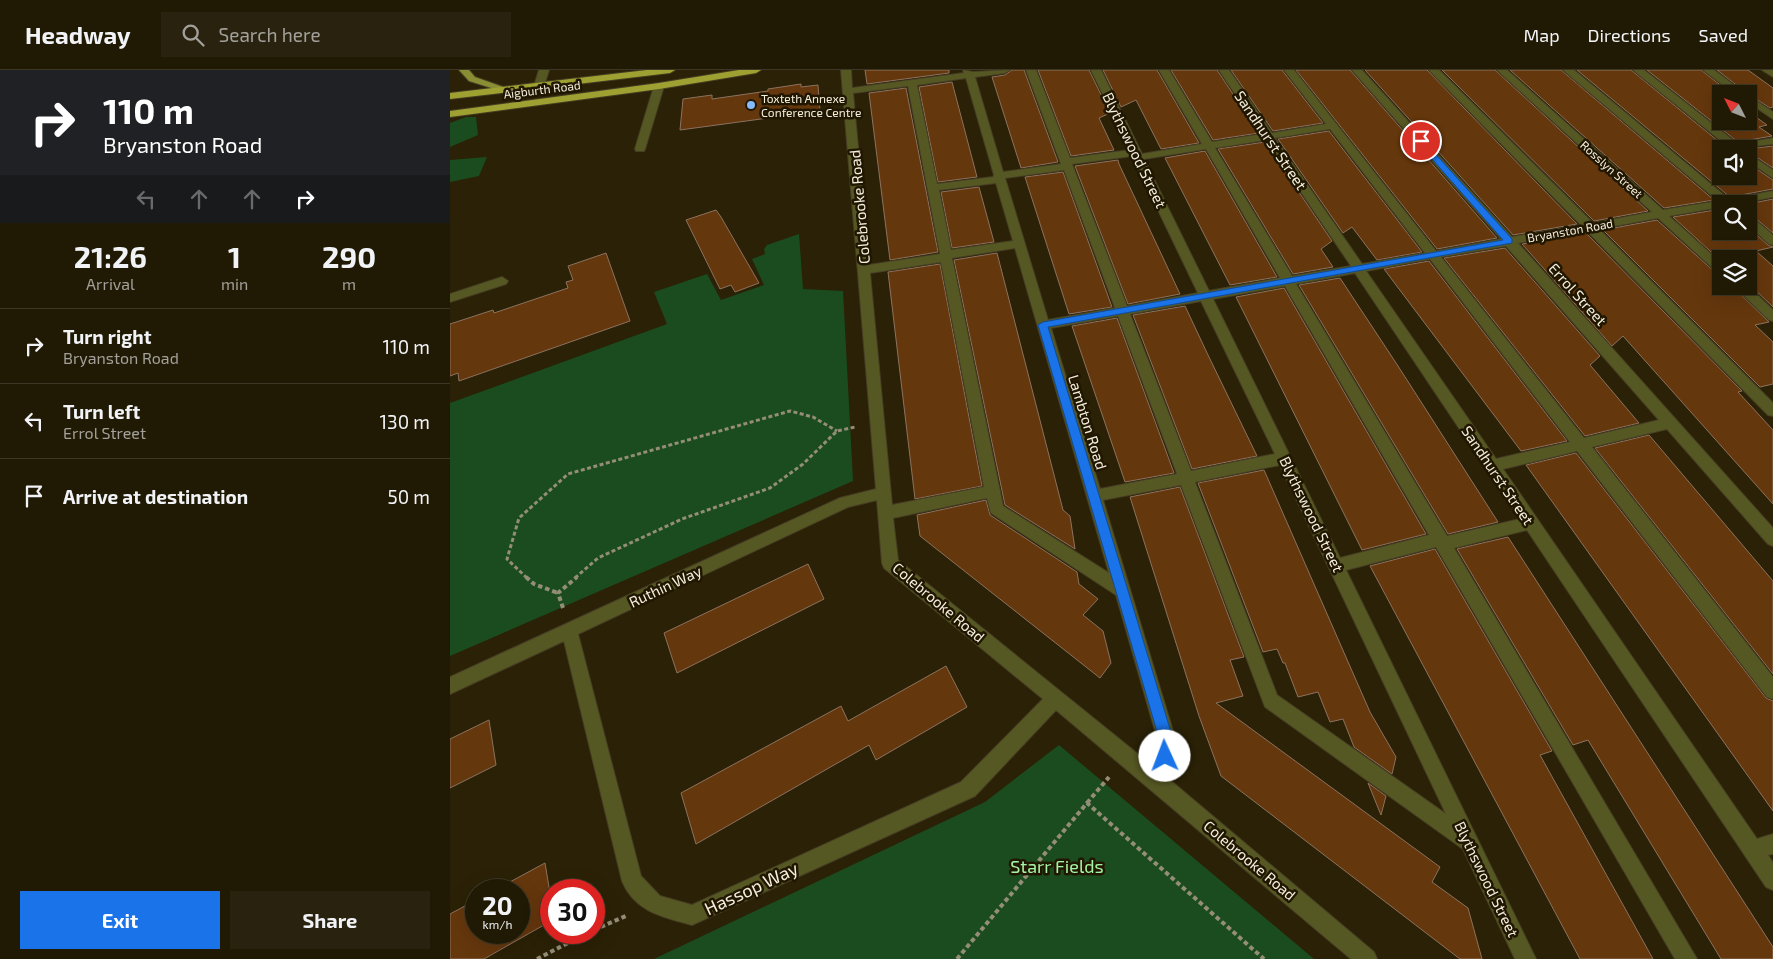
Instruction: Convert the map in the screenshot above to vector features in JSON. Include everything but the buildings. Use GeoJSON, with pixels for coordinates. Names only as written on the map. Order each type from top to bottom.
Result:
{"type":"FeatureCollection","features":[{"type":"Feature","properties":{"kind":"highway","name":"Aigburth Road"},"geometry":{"type":"LineString","coordinates":[[450,96],[670,70]]}},
{"type":"Feature","properties":{"kind":"highway","name":"Aigburth Road"},"geometry":{"type":"LineString","coordinates":[[450,114],[659,86],[756,70]]}},
{"type":"Feature","properties":{"kind":"main road"},"geometry":{"type":"LineString","coordinates":[[464,70],[472,79],[504,89]]}},
{"type":"Feature","properties":{"kind":"street"},"geometry":{"type":"LineString","coordinates":[[539,86],[544,70]]}},
{"type":"Feature","properties":{"kind":"street","name":"Colebrooke Road"},"geometry":{"type":"LineString","coordinates":[[846,70],[890,563],[1160,784],[1367,959]]}},
{"type":"Feature","properties":{"kind":"street"},"geometry":{"type":"LineString","coordinates":[[848,91],[912,83],[969,73],[1005,70]]}},
{"type":"Feature","properties":{"kind":"street"},"geometry":{"type":"LineString","coordinates":[[1031,70],[1270,701],[1470,843]]}},
{"type":"Feature","properties":{"kind":"street","name":"Blythswood Street"},"geometry":{"type":"LineString","coordinates":[[1096,70],[1526,959]]}},
{"type":"Feature","properties":{"kind":"street"},"geometry":{"type":"LineString","coordinates":[[1164,70],[1687,959]]}},
{"type":"Feature","properties":{"kind":"street","name":"Sandhurst Street"},"geometry":{"type":"LineString","coordinates":[[1224,70],[1773,880]]}},
{"type":"Feature","properties":{"kind":"street"},"geometry":{"type":"LineString","coordinates":[[1289,70],[1773,691]]}},
{"type":"Feature","properties":{"kind":"street","name":"Errol Street"},"geometry":{"type":"LineString","coordinates":[[1357,70],[1773,539]]}},
{"type":"Feature","properties":{"kind":"street"},"geometry":{"type":"LineString","coordinates":[[1434,70],[1773,411]]}},
{"type":"Feature","properties":{"kind":"street","name":"Rosslyn Street"},"geometry":{"type":"LineString","coordinates":[[1502,70],[1712,261]]}},
{"type":"Feature","properties":{"kind":"street"},"geometry":{"type":"LineString","coordinates":[[1568,70],[1718,195]]}},
{"type":"Feature","properties":{"kind":"street"},"geometry":{"type":"LineString","coordinates":[[1638,70],[1727,140]]}},
{"type":"Feature","properties":{"kind":"street"},"geometry":{"type":"LineString","coordinates":[[1708,70],[1729,85]]}},
{"type":"Feature","properties":{"kind":"street"},"geometry":{"type":"LineString","coordinates":[[1767,70],[1773,74]]}},
{"type":"Feature","properties":{"kind":"street","name":"Lambton Road"},"geometry":{"type":"LineString","coordinates":[[969,73],[1018,244],[1167,742],[1160,784]]}},
{"type":"Feature","properties":{"kind":"street"},"geometry":{"type":"LineString","coordinates":[[912,83],[996,509],[1122,590]]}},
{"type":"Feature","properties":{"kind":"street"},"geometry":{"type":"LineString","coordinates":[[640,149],[659,86]]}},
{"type":"Feature","properties":{"kind":"street"},"geometry":{"type":"LineString","coordinates":[[1758,105],[1773,116]]}},
{"type":"Feature","properties":{"kind":"street"},"geometry":{"type":"LineString","coordinates":[[933,188],[1067,164],[1208,146],[1333,126]]}},
{"type":"Feature","properties":{"kind":"street"},"geometry":{"type":"LineString","coordinates":[[1757,144],[1773,141]]}},
{"type":"Feature","properties":{"kind":"street"},"geometry":{"type":"LineString","coordinates":[[1757,163],[1773,175]]}},
{"type":"Feature","properties":{"kind":"street","name":"Bryanston Road"},"geometry":{"type":"LineString","coordinates":[[1757,197],[1773,194]]}},
{"type":"Feature","properties":{"kind":"street","name":"Bryanston Road"},"geometry":{"type":"LineString","coordinates":[[1043,325],[1712,206]]}},
{"type":"Feature","properties":{"kind":"street"},"geometry":{"type":"LineString","coordinates":[[1757,227],[1773,241]]}},
{"type":"Feature","properties":{"kind":"street"},"geometry":{"type":"LineString","coordinates":[[864,270],[1018,244]]}},
{"type":"Feature","properties":{"kind":"street"},"geometry":{"type":"LineString","coordinates":[[450,298],[502,281]]}},
{"type":"Feature","properties":{"kind":"street"},"geometry":{"type":"LineString","coordinates":[[1750,295],[1773,317]]}},
{"type":"Feature","properties":{"kind":"street"},"geometry":{"type":"LineString","coordinates":[[1492,466],[1670,423]]}},
{"type":"Feature","properties":{"kind":"street"},"geometry":{"type":"LineString","coordinates":[[1094,496],[1285,458]]}},
{"type":"Feature","properties":{"kind":"street"},"geometry":{"type":"LineString","coordinates":[[886,513],[993,491]]}},
{"type":"Feature","properties":{"kind":"street","name":"Ruthin Way"},"geometry":{"type":"LineString","coordinates":[[450,686],[845,502],[883,493]]}},
{"type":"Feature","properties":{"kind":"street"},"geometry":{"type":"LineString","coordinates":[[1336,566],[1441,541],[1531,523]]}},
{"type":"Feature","properties":{"kind":"street"},"geometry":{"type":"LineString","coordinates":[[569,630],[632,881],[654,904]]}},
{"type":"Feature","properties":{"kind":"street","name":"Hassop Way"},"geometry":{"type":"LineString","coordinates":[[654,904],[692,915],[968,789],[1056,698]]}},
{"type":"Feature","properties":{"kind":"street"},"geometry":{"type":"LineString","coordinates":[[1753,850],[1773,844]]}},
{"type":"Feature","properties":{"kind":"path"},"geometry":{"type":"LineString","coordinates":[[558,593],[534,584],[506,559],[519,518],[568,474],[790,411],[813,417],[837,431]]}},
{"type":"Feature","properties":{"kind":"path"},"geometry":{"type":"LineString","coordinates":[[558,593],[598,558],[682,519],[770,488],[804,464],[837,431],[878,422]]}},
{"type":"Feature","properties":{"kind":"path"},"geometry":{"type":"LineString","coordinates":[[558,593],[569,630]]}},
{"type":"Feature","properties":{"kind":"path"},"geometry":{"type":"LineString","coordinates":[[958,959],[1126,756]]}},
{"type":"Feature","properties":{"kind":"path"},"geometry":{"type":"LineString","coordinates":[[1086,803],[1264,959]]}},
{"type":"Feature","properties":{"kind":"path"},"geometry":{"type":"LineString","coordinates":[[605,925],[654,904]]}},
{"type":"Feature","properties":{"kind":"path"},"geometry":{"type":"LineString","coordinates":[[537,959],[564,944]]}},
{"type":"Feature","properties":{"kind":"green space"},"geometry":{"type":"Polygon","coordinates":[[[466,117],[476,117],[478,135],[450,147],[450,123],[466,117]]]}},
{"type":"Feature","properties":{"kind":"green space"},"geometry":{"type":"Polygon","coordinates":[[[487,157],[479,176],[450,182],[450,160],[487,157]]]}},
{"type":"Feature","properties":{"kind":"green space"},"geometry":{"type":"Polygon","coordinates":[[[799,234],[803,289],[843,291],[853,481],[450,656],[450,403],[667,324],[654,292],[707,274],[721,300],[764,285],[752,259],[765,254],[764,249],[767,245],[799,234]]]}},
{"type":"Feature","properties":{"kind":"green space","name":"Starr Fields"},"geometry":{"type":"Polygon","coordinates":[[[1059,745],[1314,959],[654,959],[985,802],[1059,745]]]}},
{"type":"Feature","properties":{"kind":"place","name":"Toxteth Annexe Conference Centre"},"geometry":{"type":"Point","coordinates":[751,105]}},
{"type":"Feature","properties":{"kind":"route"},"geometry":{"type":"LineString","coordinates":[[1165,756],[1167,742],[1043,325],[1509,241],[1421,141]]}}]}
